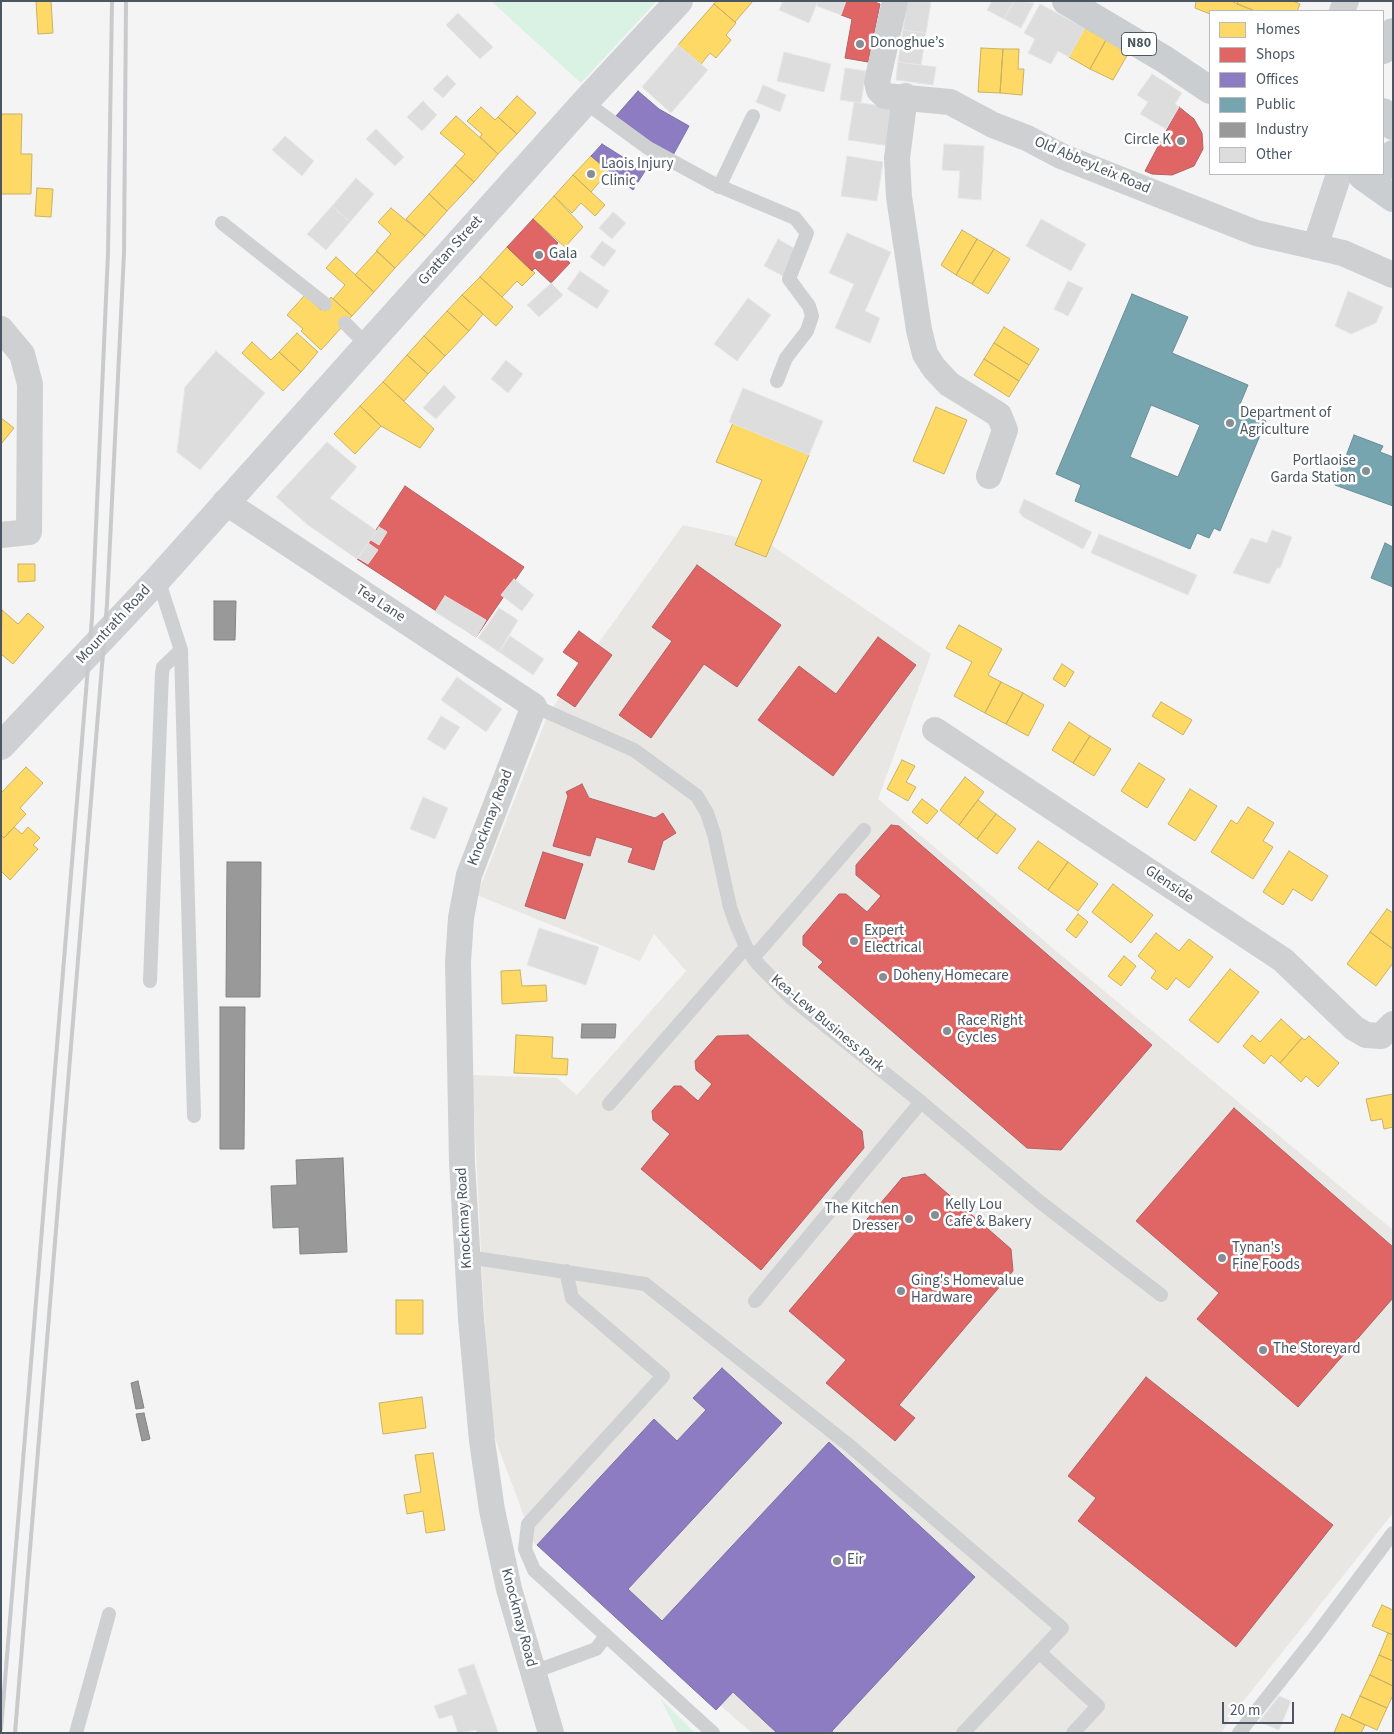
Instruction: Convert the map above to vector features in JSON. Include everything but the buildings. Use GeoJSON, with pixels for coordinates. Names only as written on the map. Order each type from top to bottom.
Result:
{"type":"FeatureCollection","features":[{"type":"Feature","properties":{"kind":"main road","name":"Grattan Street"},"geometry":{"type":"LineString","coordinates":[[225,502],[585,102],[679,1]]}},
{"type":"Feature","properties":{"kind":"main road","name":"N80"},"geometry":{"type":"LineString","coordinates":[[1066,1],[1164,59],[1209,89]]}},
{"type":"Feature","properties":{"kind":"main road"},"geometry":{"type":"LineString","coordinates":[[1384,48],[1393,32]]}},
{"type":"Feature","properties":{"kind":"main road"},"geometry":{"type":"LineString","coordinates":[[1384,113],[1393,126]]}},
{"type":"Feature","properties":{"kind":"main road"},"geometry":{"type":"LineString","coordinates":[[1364,175],[1393,198]]}},
{"type":"Feature","properties":{"kind":"main road","name":"Mountrath Road"},"geometry":{"type":"LineString","coordinates":[[1,746],[158,579],[225,502]]}},
{"type":"Feature","properties":{"kind":"street","name":"Old AbbeyLeix Road"},"geometry":{"type":"LineString","coordinates":[[895,1],[878,82],[880,90],[885,96],[904,96],[950,102],[993,125],[1027,138],[1070,160],[1256,233],[1343,253],[1393,275]]}},
{"type":"Feature","properties":{"kind":"street"},"geometry":{"type":"LineString","coordinates":[[904,96],[896,158],[899,197],[919,330],[926,354],[934,368],[955,388],[999,415],[1005,430],[989,476]]}},
{"type":"Feature","properties":{"kind":"street"},"geometry":{"type":"LineString","coordinates":[[1315,247],[1360,175]]}},
{"type":"Feature","properties":{"kind":"street"},"geometry":{"type":"LineString","coordinates":[[1,329],[22,354],[30,384],[29,532],[1,535]]}},
{"type":"Feature","properties":{"kind":"street","name":"Tea Lane"},"geometry":{"type":"LineString","coordinates":[[225,502],[534,706]]}},
{"type":"Feature","properties":{"kind":"street","name":"Knockmay Road"},"geometry":{"type":"LineString","coordinates":[[534,706],[469,875],[461,918],[458,962],[462,1162],[482,1440],[492,1510],[509,1589],[551,1733]]}},
{"type":"Feature","properties":{"kind":"street","name":"Glenside"},"geometry":{"type":"LineString","coordinates":[[935,730],[1283,960],[1354,1028],[1366,1035],[1381,1036],[1393,1024]]}},
{"type":"Feature","properties":{"kind":"lane"},"geometry":{"type":"LineString","coordinates":[[585,102],[648,148],[720,186],[796,218],[807,233],[789,279],[809,306],[812,316],[807,331],[786,358],[777,381]]}},
{"type":"Feature","properties":{"kind":"lane"},"geometry":{"type":"LineString","coordinates":[[720,186],[753,116]]}},
{"type":"Feature","properties":{"kind":"lane"},"geometry":{"type":"LineString","coordinates":[[222,223],[325,304]]}},
{"type":"Feature","properties":{"kind":"lane"},"geometry":{"type":"LineString","coordinates":[[345,323],[367,345]]}},
{"type":"Feature","properties":{"kind":"lane"},"geometry":{"type":"LineString","coordinates":[[158,579],[181,650],[194,1116]]}},
{"type":"Feature","properties":{"kind":"lane"},"geometry":{"type":"LineString","coordinates":[[150,981],[162,673],[163,667],[181,650]]}},
{"type":"Feature","properties":{"kind":"lane","name":"Kea-Lew Business Park"},"geometry":{"type":"LineString","coordinates":[[534,706],[634,750],[697,796],[707,812],[714,834],[730,907],[750,952],[792,998],[1040,1202],[1161,1295]]}},
{"type":"Feature","properties":{"kind":"lane"},"geometry":{"type":"LineString","coordinates":[[609,1104],[864,830]]}},
{"type":"Feature","properties":{"kind":"lane"},"geometry":{"type":"LineString","coordinates":[[755,1301],[920,1102]]}},
{"type":"Feature","properties":{"kind":"lane"},"geometry":{"type":"LineString","coordinates":[[468,1256],[645,1284],[850,1446],[1062,1628],[963,1733]]}},
{"type":"Feature","properties":{"kind":"lane"},"geometry":{"type":"LineString","coordinates":[[566,1271],[572,1298],[664,1376],[528,1524],[525,1549],[534,1570],[711,1732]]}},
{"type":"Feature","properties":{"kind":"lane"},"geometry":{"type":"LineString","coordinates":[[1239,1733],[1315,1637],[1393,1533]]}},
{"type":"Feature","properties":{"kind":"lane"},"geometry":{"type":"LineString","coordinates":[[76,1733],[109,1614]]}},
{"type":"Feature","properties":{"kind":"lane"},"geometry":{"type":"LineString","coordinates":[[532,1669],[548,1667],[596,1649],[606,1636]]}},
{"type":"Feature","properties":{"kind":"lane"},"geometry":{"type":"LineString","coordinates":[[1039,1652],[1098,1706],[1073,1733]]}},
{"type":"Feature","properties":{"kind":"shaded area"},"geometry":{"type":"Polygon","coordinates":[[[683,525],[771,545],[931,654],[878,799],[1062,956],[1393,1230],[1393,1513],[1230,1718],[1222,1733],[752,1733],[534,1543],[490,1425],[472,1075],[557,1078],[577,1095],[686,971],[654,934],[640,961],[477,895],[548,714],[683,525]]]}},
{"type":"Feature","properties":{"kind":"green space"},"geometry":{"type":"Polygon","coordinates":[[[491,1],[655,1],[655,3],[581,83],[491,1]]]}},
{"type":"Feature","properties":{"kind":"green space"},"geometry":{"type":"Polygon","coordinates":[[[660,1698],[693,1731],[694,1733],[678,1733],[660,1698]]]}},
{"type":"Feature","properties":{"kind":"railway"},"geometry":{"type":"LineString","coordinates":[[1,1729],[92,618],[108,253],[112,1]]}},
{"type":"Feature","properties":{"kind":"railway"},"geometry":{"type":"LineString","coordinates":[[15,1733],[107,604],[124,253],[126,1]]}},
{"type":"Feature","properties":{"kind":"place","name":"Donoghue’s"},"geometry":{"type":"Point","coordinates":[860,44]}},
{"type":"Feature","properties":{"kind":"place","name":"Circle K"},"geometry":{"type":"Point","coordinates":[1181,141]}},
{"type":"Feature","properties":{"kind":"place","name":"Laois Injury Clinic"},"geometry":{"type":"Point","coordinates":[591,174]}},
{"type":"Feature","properties":{"kind":"place","name":"Gala"},"geometry":{"type":"Point","coordinates":[539,255]}},
{"type":"Feature","properties":{"kind":"place","name":"Department of Agriculture"},"geometry":{"type":"Point","coordinates":[1230,423]}},
{"type":"Feature","properties":{"kind":"place","name":"Portlaoise Garda Station"},"geometry":{"type":"Point","coordinates":[1366,471]}},
{"type":"Feature","properties":{"kind":"place","name":"Expert Electrical"},"geometry":{"type":"Point","coordinates":[854,941]}},
{"type":"Feature","properties":{"kind":"place","name":"Doheny Homecare"},"geometry":{"type":"Point","coordinates":[883,977]}},
{"type":"Feature","properties":{"kind":"place","name":"Race Right Cycles"},"geometry":{"type":"Point","coordinates":[947,1031]}},
{"type":"Feature","properties":{"kind":"place","name":"Kelly Lou Cafe & Bakery"},"geometry":{"type":"Point","coordinates":[935,1215]}},
{"type":"Feature","properties":{"kind":"place","name":"The Kitchen Dresser"},"geometry":{"type":"Point","coordinates":[909,1219]}},
{"type":"Feature","properties":{"kind":"place","name":"Tynan's Fine Foods"},"geometry":{"type":"Point","coordinates":[1222,1258]}},
{"type":"Feature","properties":{"kind":"place","name":"Ging's Homevalue Hardware"},"geometry":{"type":"Point","coordinates":[901,1291]}},
{"type":"Feature","properties":{"kind":"place","name":"The Storeyard"},"geometry":{"type":"Point","coordinates":[1263,1350]}},
{"type":"Feature","properties":{"kind":"place","name":"Eir"},"geometry":{"type":"Point","coordinates":[837,1561]}}]}
